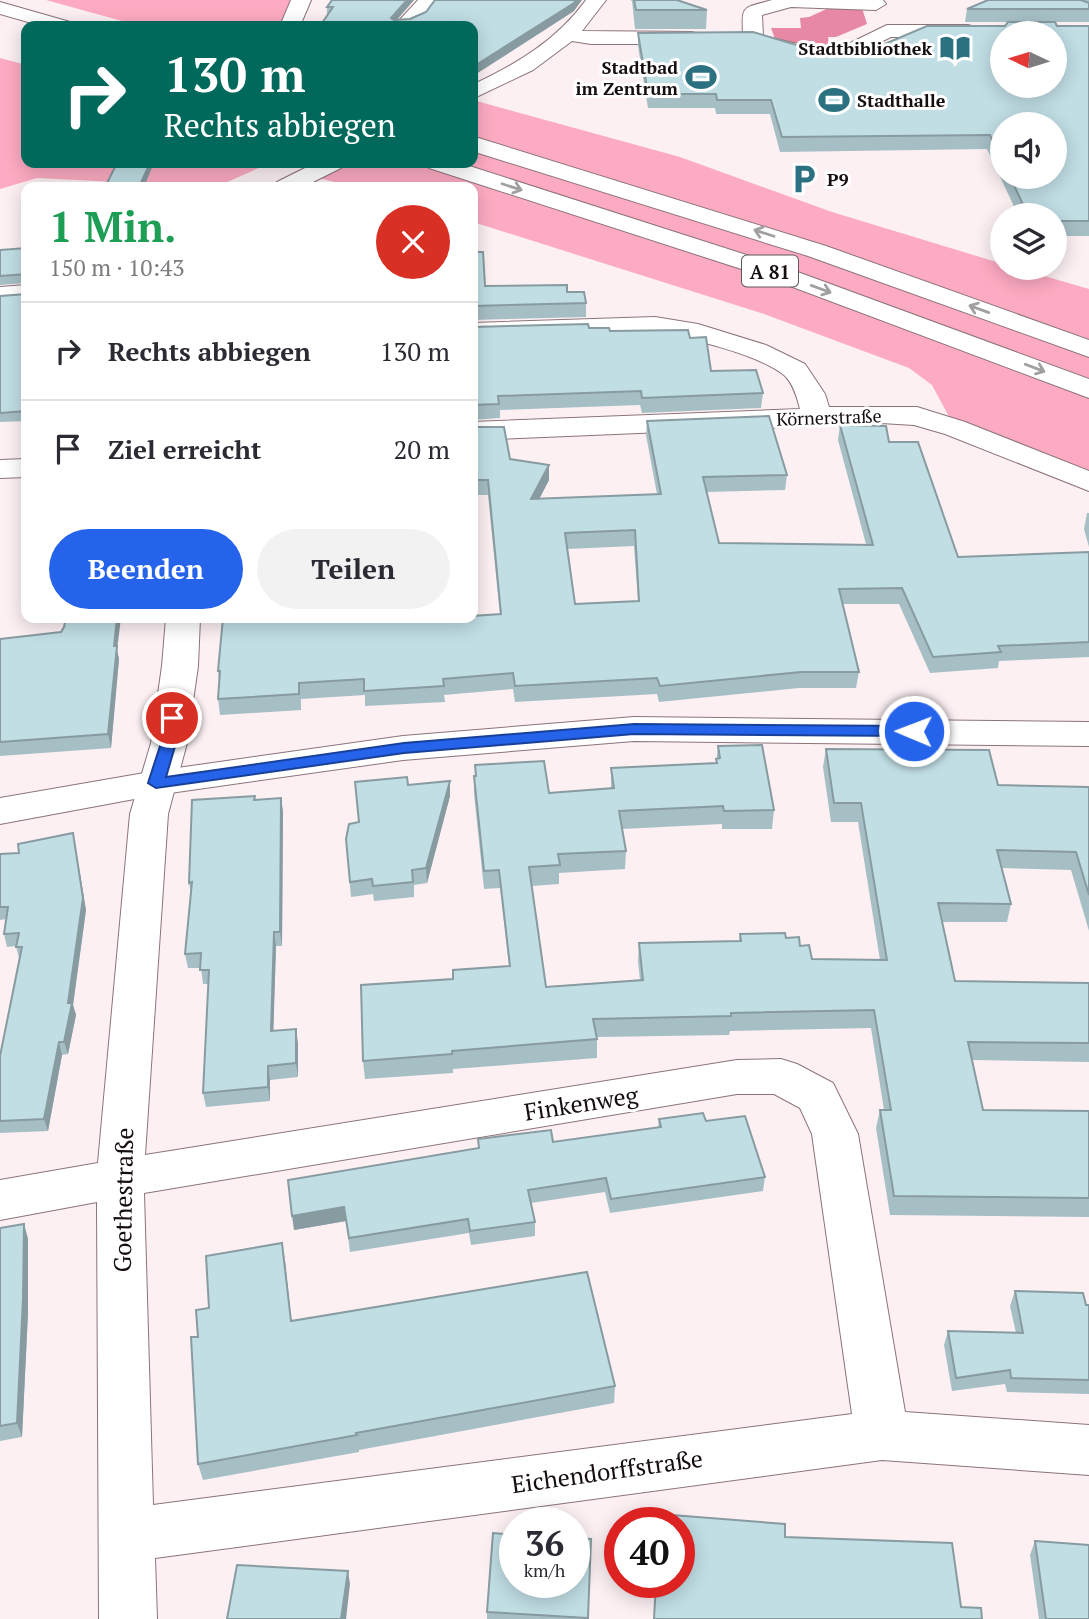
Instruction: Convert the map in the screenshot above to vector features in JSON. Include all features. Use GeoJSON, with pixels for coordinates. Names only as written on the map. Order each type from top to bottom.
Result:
{"type":"FeatureCollection","features":[{"type":"Feature","properties":{"kind":"main road"},"geometry":{"type":"LineString","coordinates":[[292,21],[301,0]]}},
{"type":"Feature","properties":{"kind":"main road"},"geometry":{"type":"LineString","coordinates":[[410,21],[420,13],[428,0]]}},
{"type":"Feature","properties":{"kind":"main road"},"geometry":{"type":"LineString","coordinates":[[478,90],[533,63],[570,35],[596,0]]}},
{"type":"Feature","properties":{"kind":"main road"},"geometry":{"type":"LineString","coordinates":[[754,37],[752,12],[790,0],[876,4]]}},
{"type":"Feature","properties":{"kind":"main road"},"geometry":{"type":"LineString","coordinates":[[0,8],[46,21]]}},
{"type":"Feature","properties":{"kind":"main road"},"geometry":{"type":"LineString","coordinates":[[731,37],[754,37],[770,44],[802,51],[850,51],[887,31],[988,31]]}},
{"type":"Feature","properties":{"kind":"main road"},"geometry":{"type":"LineString","coordinates":[[570,35],[592,38],[709,38]]}},
{"type":"Feature","properties":{"kind":"main road","name":"A 81"},"geometry":{"type":"LineString","coordinates":[[478,145],[817,251],[1089,349]]}},
{"type":"Feature","properties":{"kind":"main road"},"geometry":{"type":"LineString","coordinates":[[295,182],[322,168]]}},
{"type":"Feature","properties":{"kind":"main road","name":"A 81"},"geometry":{"type":"LineString","coordinates":[[453,168],[775,272],[1089,389]]}},
{"type":"Feature","properties":{"kind":"main road"},"geometry":{"type":"LineString","coordinates":[[0,295],[21,293]]}},
{"type":"Feature","properties":{"kind":"main road"},"geometry":{"type":"LineString","coordinates":[[478,331],[655,325],[688,330],[757,351],[795,370],[811,394],[817,417]]}},
{"type":"Feature","properties":{"kind":"main road","name":"Körnerstraße"},"geometry":{"type":"LineString","coordinates":[[478,431],[817,417],[917,416],[955,428],[1089,482]]}},
{"type":"Feature","properties":{"kind":"main road"},"geometry":{"type":"LineString","coordinates":[[0,469],[21,467]]}},
{"type":"Feature","properties":{"kind":"main road","name":"Goethestraße"},"geometry":{"type":"LineString","coordinates":[[128,1619],[120,1178],[149,814],[169,743],[180,666],[183,623]]}},
{"type":"Feature","properties":{"kind":"main road"},"geometry":{"type":"LineString","coordinates":[[0,811],[156,783],[404,748],[634,729],[1089,734]]}},
{"type":"Feature","properties":{"kind":"main road","name":"Finkenweg"},"geometry":{"type":"LineString","coordinates":[[0,1200],[737,1077],[781,1076],[817,1097],[835,1134],[882,1435]]}},
{"type":"Feature","properties":{"kind":"main road","name":"Eichendorffstraße"},"geometry":{"type":"LineString","coordinates":[[127,1535],[882,1435],[1089,1450]]}},
{"type":"Feature","properties":{"kind":"shaded area"},"geometry":{"type":"Polygon","coordinates":[[[46,0],[301,0],[292,21],[122,21],[46,0]]]}},
{"type":"Feature","properties":{"kind":"shaded area"},"geometry":{"type":"Polygon","coordinates":[[[831,7],[862,8],[867,24],[836,37],[828,37],[830,49],[808,49],[775,39],[771,28],[801,28],[800,18],[831,7]]]}},
{"type":"Feature","properties":{"kind":"shaded area"},"geometry":{"type":"Polygon","coordinates":[[[0,58],[21,64],[21,168],[259,168],[227,182],[117,182],[37,178],[0,189],[0,58]]]}},
{"type":"Feature","properties":{"kind":"shaded area"},"geometry":{"type":"Polygon","coordinates":[[[478,101],[680,157],[832,212],[990,260],[990,280],[1058,280],[1089,289],[1089,482],[955,428],[932,385],[909,368],[761,313],[478,224],[478,182],[334,182],[308,175],[323,168],[478,168],[478,101]]]}},
{"type":"Feature","properties":{"kind":"building"},"geometry":{"type":"Polygon","coordinates":[[[332,0],[407,0],[391,18],[394,20],[410,19],[426,12],[435,0],[576,0],[478,64],[478,21],[323,21],[333,7],[327,7],[332,0]]]}},
{"type":"Feature","properties":{"kind":"building"},"geometry":{"type":"Polygon","coordinates":[[[634,0],[677,0],[707,10],[636,10],[634,0]]]}},
{"type":"Feature","properties":{"kind":"building"},"geometry":{"type":"Polygon","coordinates":[[[988,0],[1081,0],[1089,3],[1089,9],[967,9],[988,0]]]}},
{"type":"Feature","properties":{"kind":"building"},"geometry":{"type":"Polygon","coordinates":[[[927,26],[990,26],[990,98],[1068,98],[1068,26],[1089,26],[1089,221],[1067,221],[1067,203],[1022,203],[1016,189],[1067,189],[1067,112],[990,112],[990,135],[782,137],[771,100],[717,100],[716,94],[648,94],[638,33],[753,32],[820,52],[866,52],[927,26]]]}},
{"type":"Feature","properties":{"kind":"building"},"geometry":{"type":"Polygon","coordinates":[[[114,168],[148,168],[141,182],[108,182],[114,168]]]}},
{"type":"Feature","properties":{"kind":"building"},"geometry":{"type":"Polygon","coordinates":[[[21,248],[21,274],[0,276],[0,250],[21,248]]]}},
{"type":"Feature","properties":{"kind":"building"},"geometry":{"type":"Polygon","coordinates":[[[478,252],[483,252],[485,286],[567,285],[567,292],[584,292],[586,303],[478,306],[478,252]]]}},
{"type":"Feature","properties":{"kind":"building"},"geometry":{"type":"Polygon","coordinates":[[[21,294],[21,411],[0,413],[0,296],[21,294]]]}},
{"type":"Feature","properties":{"kind":"building"},"geometry":{"type":"Polygon","coordinates":[[[588,324],[589,328],[609,328],[610,331],[688,330],[690,338],[706,337],[711,371],[756,370],[763,393],[642,398],[641,391],[498,396],[499,404],[478,405],[478,327],[588,324]]]}},
{"type":"Feature","properties":{"kind":"building"},"geometry":{"type":"Polygon","coordinates":[[[769,416],[787,475],[703,477],[719,543],[873,545],[840,425],[886,426],[889,442],[918,442],[958,557],[1089,552],[1089,642],[998,646],[1001,652],[933,657],[902,588],[839,589],[859,672],[801,672],[660,686],[657,678],[515,686],[513,673],[443,679],[444,686],[364,691],[364,679],[299,683],[299,694],[218,699],[223,623],[478,623],[478,616],[501,614],[488,480],[478,480],[478,427],[504,427],[510,459],[549,465],[531,499],[661,494],[647,421],[769,416]],[[635,530],[565,533],[575,604],[639,601],[635,530]]]}},
{"type":"Feature","properties":{"kind":"building"},"geometry":{"type":"Polygon","coordinates":[[[65,623],[116,623],[114,646],[117,646],[108,734],[0,742],[0,639],[61,632],[65,623]]]}},
{"type":"Feature","properties":{"kind":"building"},"geometry":{"type":"Polygon","coordinates":[[[762,745],[774,810],[724,811],[723,806],[619,811],[626,851],[558,854],[560,865],[529,867],[546,987],[643,980],[639,943],[741,941],[740,934],[785,933],[786,938],[799,937],[800,946],[809,945],[812,959],[887,960],[861,803],[834,803],[826,749],[989,750],[998,785],[1089,787],[1089,895],[1076,852],[997,850],[1011,904],[938,903],[955,981],[1089,983],[1089,1043],[968,1042],[983,1110],[1089,1111],[1089,1198],[894,1196],[880,1110],[891,1110],[874,1010],[593,1019],[597,1039],[363,1061],[361,985],[453,979],[453,970],[510,966],[499,870],[484,871],[475,765],[544,761],[549,793],[614,788],[611,768],[717,763],[716,759],[720,758],[718,746],[762,745]]]}},
{"type":"Feature","properties":{"kind":"building"},"geometry":{"type":"Polygon","coordinates":[[[407,777],[408,785],[450,781],[426,868],[412,870],[413,882],[373,886],[372,879],[350,882],[346,839],[349,824],[359,822],[355,782],[407,777]]]}},
{"type":"Feature","properties":{"kind":"building"},"geometry":{"type":"Polygon","coordinates":[[[255,796],[254,800],[281,798],[280,932],[274,932],[271,1031],[296,1029],[296,1063],[268,1066],[268,1087],[203,1093],[209,970],[200,970],[201,953],[185,954],[192,882],[189,883],[192,800],[255,796]]]}},
{"type":"Feature","properties":{"kind":"building"},"geometry":{"type":"Polygon","coordinates":[[[73,833],[83,898],[68,1003],[72,1003],[64,1042],[59,1042],[44,1119],[0,1121],[0,1056],[22,947],[16,947],[19,933],[4,934],[8,907],[0,907],[0,854],[19,853],[18,844],[73,833]]]}},
{"type":"Feature","properties":{"kind":"building"},"geometry":{"type":"Polygon","coordinates":[[[703,1113],[706,1121],[745,1116],[765,1177],[611,1199],[606,1178],[528,1190],[535,1222],[470,1231],[468,1219],[349,1238],[344,1207],[292,1216],[288,1180],[479,1148],[478,1139],[551,1130],[553,1142],[661,1127],[659,1119],[703,1113]]]}},
{"type":"Feature","properties":{"kind":"building"},"geometry":{"type":"Polygon","coordinates":[[[24,1224],[17,1423],[0,1426],[0,1228],[24,1224]]]}},
{"type":"Feature","properties":{"kind":"building"},"geometry":{"type":"Polygon","coordinates":[[[282,1243],[291,1321],[587,1272],[615,1386],[198,1464],[191,1337],[198,1337],[196,1310],[209,1308],[206,1256],[282,1243]]]}},
{"type":"Feature","properties":{"kind":"building"},"geometry":{"type":"Polygon","coordinates":[[[1015,1291],[1083,1293],[1086,1305],[1089,1305],[1089,1380],[1011,1378],[1010,1370],[956,1378],[948,1331],[1023,1333],[1015,1291]]]}},
{"type":"Feature","properties":{"kind":"building"},"geometry":{"type":"Polygon","coordinates":[[[695,1517],[785,1524],[785,1537],[952,1543],[961,1607],[981,1608],[982,1619],[654,1619],[655,1598],[695,1598],[695,1517]]]}},
{"type":"Feature","properties":{"kind":"building"},"geometry":{"type":"Polygon","coordinates":[[[493,1533],[499,1534],[499,1598],[589,1598],[588,1618],[487,1612],[493,1533]]]}},
{"type":"Feature","properties":{"kind":"building"},"geometry":{"type":"Polygon","coordinates":[[[1035,1541],[1089,1545],[1089,1619],[1046,1619],[1035,1541]]]}},
{"type":"Feature","properties":{"kind":"building"},"geometry":{"type":"Polygon","coordinates":[[[237,1565],[348,1571],[341,1619],[227,1619],[237,1565]]]}},
{"type":"Feature","properties":{"kind":"place","name":"Stadtbibliothek"},"geometry":{"type":"Point","coordinates":[955,48]}},
{"type":"Feature","properties":{"kind":"place","name":"Stadtbad im Zentrum"},"geometry":{"type":"Point","coordinates":[701,77]}},
{"type":"Feature","properties":{"kind":"place","name":"Stadthalle"},"geometry":{"type":"Point","coordinates":[834,100]}},
{"type":"Feature","properties":{"kind":"place","name":"P9"},"geometry":{"type":"Point","coordinates":[804,179]}},
{"type":"Feature","properties":{"kind":"route"},"geometry":{"type":"LineString","coordinates":[[172,718],[169,743],[156,783],[404,748],[634,729],[914,731]]}}]}
